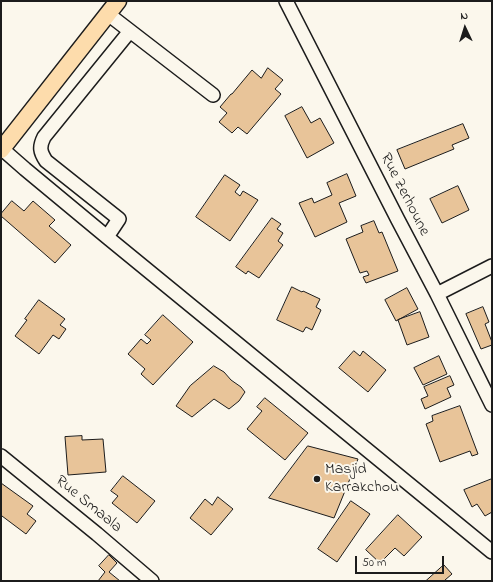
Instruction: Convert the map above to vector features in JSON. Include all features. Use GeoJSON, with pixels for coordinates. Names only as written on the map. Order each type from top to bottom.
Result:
{"type":"FeatureCollection","features":[{"type":"Feature","properties":{"kind":"main road"},"geometry":{"type":"LineString","coordinates":[[1,149],[118,1]]}},
{"type":"Feature","properties":{"kind":"street","name":"Rue Zerhoune"},"geometry":{"type":"LineString","coordinates":[[286,1],[437,294],[492,405]]}},
{"type":"Feature","properties":{"kind":"street"},"geometry":{"type":"LineString","coordinates":[[108,14],[213,95]]}},
{"type":"Feature","properties":{"kind":"street"},"geometry":{"type":"LineString","coordinates":[[107,237],[119,219],[46,161],[40,148],[44,137],[130,31]]}},
{"type":"Feature","properties":{"kind":"street"},"geometry":{"type":"LineString","coordinates":[[1,149],[492,552]]}},
{"type":"Feature","properties":{"kind":"street"},"geometry":{"type":"LineString","coordinates":[[437,294],[492,266]]}},
{"type":"Feature","properties":{"kind":"street","name":"Rue Smaala"},"geometry":{"type":"LineString","coordinates":[[1,456],[152,581]]}},
{"type":"Feature","properties":{"kind":"building"},"geometry":{"type":"Polygon","coordinates":[[[268,68],[283,80],[275,89],[281,94],[247,134],[238,127],[232,133],[219,122],[227,113],[220,107],[252,70],[261,78],[268,68]]]}},
{"type":"Feature","properties":{"kind":"building"},"geometry":{"type":"Polygon","coordinates":[[[302,107],[311,123],[320,118],[334,143],[307,158],[285,116],[302,107]]]}},
{"type":"Feature","properties":{"kind":"building"},"geometry":{"type":"Polygon","coordinates":[[[463,124],[469,138],[452,145],[454,149],[405,169],[397,150],[463,124]]]}},
{"type":"Feature","properties":{"kind":"building"},"geometry":{"type":"Polygon","coordinates":[[[347,174],[356,196],[339,203],[347,222],[315,237],[299,203],[312,198],[314,203],[332,195],[327,183],[347,174]]]}},
{"type":"Feature","properties":{"kind":"building"},"geometry":{"type":"Polygon","coordinates":[[[225,175],[240,185],[235,192],[240,196],[243,191],[258,200],[230,241],[196,217],[225,175]]]}},
{"type":"Feature","properties":{"kind":"building"},"geometry":{"type":"Polygon","coordinates":[[[458,186],[469,210],[442,223],[430,199],[458,186]]]}},
{"type":"Feature","properties":{"kind":"building"},"geometry":{"type":"Polygon","coordinates":[[[12,201],[24,211],[33,201],[55,220],[49,226],[71,245],[55,263],[1,216],[12,201]]]}},
{"type":"Feature","properties":{"kind":"building"},"geometry":{"type":"Polygon","coordinates":[[[272,218],[281,224],[277,229],[283,233],[278,241],[283,245],[259,278],[248,271],[246,274],[236,267],[272,218]]]}},
{"type":"Feature","properties":{"kind":"building"},"geometry":{"type":"Polygon","coordinates":[[[374,221],[379,233],[382,232],[398,271],[366,283],[363,277],[369,275],[367,271],[360,273],[346,239],[363,232],[361,226],[374,221]]]}},
{"type":"Feature","properties":{"kind":"building"},"geometry":{"type":"Polygon","coordinates":[[[292,287],[320,299],[316,307],[321,310],[312,330],[306,327],[303,332],[277,320],[292,287]]]}},
{"type":"Feature","properties":{"kind":"building"},"geometry":{"type":"Polygon","coordinates":[[[407,288],[418,309],[396,321],[385,300],[407,288]]]}},
{"type":"Feature","properties":{"kind":"building"},"geometry":{"type":"Polygon","coordinates":[[[39,300],[65,319],[60,325],[66,329],[59,339],[53,335],[39,354],[15,336],[39,300]]]}},
{"type":"Feature","properties":{"kind":"building"},"geometry":{"type":"Polygon","coordinates":[[[483,307],[489,322],[485,324],[492,345],[481,349],[466,314],[483,307]]]}},
{"type":"Feature","properties":{"kind":"building"},"geometry":{"type":"Polygon","coordinates":[[[420,312],[429,337],[407,345],[398,320],[420,312]]]}},
{"type":"Feature","properties":{"kind":"building"},"geometry":{"type":"Polygon","coordinates":[[[163,315],[193,342],[153,385],[141,374],[145,369],[128,354],[141,339],[147,344],[151,340],[145,335],[163,315]]]}},
{"type":"Feature","properties":{"kind":"building"},"geometry":{"type":"Polygon","coordinates":[[[354,351],[360,356],[363,351],[386,370],[368,392],[339,368],[354,351]]]}},
{"type":"Feature","properties":{"kind":"building"},"geometry":{"type":"Polygon","coordinates":[[[439,356],[447,374],[423,385],[414,368],[439,356]]]}},
{"type":"Feature","properties":{"kind":"building"},"geometry":{"type":"Polygon","coordinates":[[[214,366],[224,372],[245,392],[239,401],[229,409],[214,399],[192,417],[176,406],[190,386],[214,366]]]}},
{"type":"Feature","properties":{"kind":"building"},"geometry":{"type":"Polygon","coordinates":[[[450,376],[454,385],[447,388],[451,397],[425,409],[421,399],[428,396],[424,387],[450,376]]]}},
{"type":"Feature","properties":{"kind":"building"},"geometry":{"type":"Polygon","coordinates":[[[265,398],[308,433],[285,460],[247,429],[262,411],[257,407],[265,398]]]}},
{"type":"Feature","properties":{"kind":"building"},"geometry":{"type":"Polygon","coordinates":[[[460,406],[478,454],[472,456],[470,451],[440,462],[426,424],[433,421],[432,416],[460,406]]]}},
{"type":"Feature","properties":{"kind":"building"},"geometry":{"type":"Polygon","coordinates":[[[82,436],[82,440],[103,439],[106,472],[68,475],[65,437],[82,436]]]}},
{"type":"Feature","properties":{"kind":"building","name":"Masjid Karrakchou"},"geometry":{"type":"Polygon","coordinates":[[[308,446],[358,459],[334,518],[269,498],[308,446]]]}},
{"type":"Feature","properties":{"kind":"building"},"geometry":{"type":"Polygon","coordinates":[[[123,476],[155,501],[137,523],[112,503],[118,496],[111,491],[123,476]]]}},
{"type":"Feature","properties":{"kind":"building"},"geometry":{"type":"Polygon","coordinates":[[[492,479],[492,512],[485,516],[477,504],[472,507],[464,490],[492,479]]]}},
{"type":"Feature","properties":{"kind":"building"},"geometry":{"type":"Polygon","coordinates":[[[1,483],[33,506],[27,514],[36,521],[26,534],[1,516],[1,483]]]}},
{"type":"Feature","properties":{"kind":"building"},"geometry":{"type":"Polygon","coordinates":[[[218,497],[233,509],[211,535],[190,518],[205,499],[212,505],[218,497]]]}},
{"type":"Feature","properties":{"kind":"building"},"geometry":{"type":"Polygon","coordinates":[[[351,501],[370,514],[337,562],[318,549],[351,501]]]}},
{"type":"Feature","properties":{"kind":"building"},"geometry":{"type":"Polygon","coordinates":[[[398,515],[422,537],[404,556],[395,548],[380,563],[366,550],[398,515]]]}},
{"type":"Feature","properties":{"kind":"building"},"geometry":{"type":"Polygon","coordinates":[[[109,555],[117,563],[109,572],[120,581],[98,581],[105,572],[99,566],[109,555]]]}},
{"type":"Feature","properties":{"kind":"building"},"geometry":{"type":"Polygon","coordinates":[[[444,565],[452,574],[445,581],[426,581],[444,565]]]}},
{"type":"Feature","properties":{"kind":"place","name":"Masjid Karrakchou"},"geometry":{"type":"Point","coordinates":[317,479]}}]}
